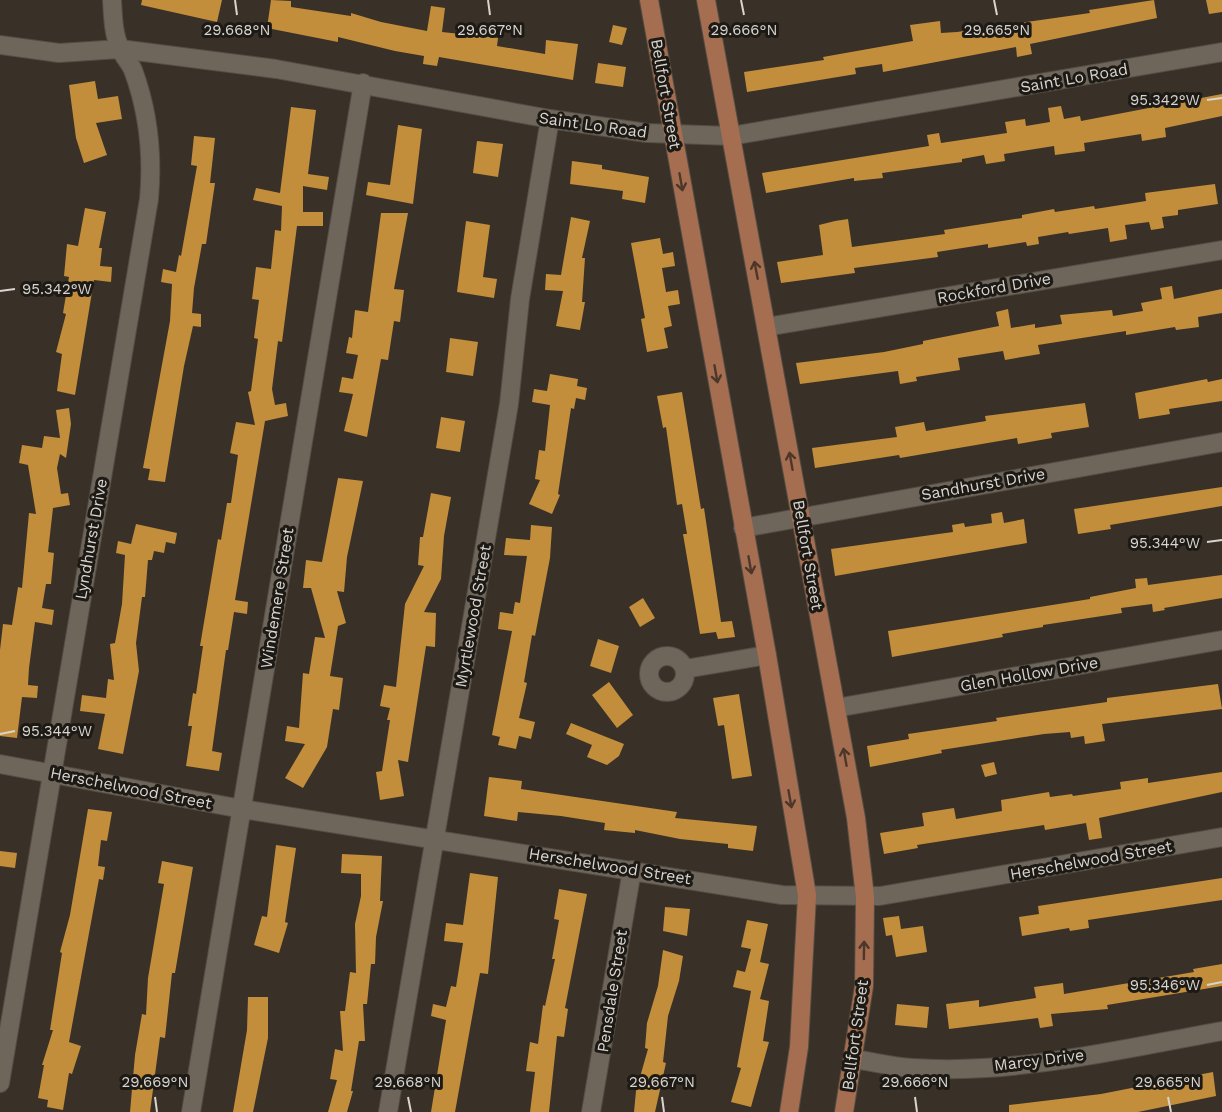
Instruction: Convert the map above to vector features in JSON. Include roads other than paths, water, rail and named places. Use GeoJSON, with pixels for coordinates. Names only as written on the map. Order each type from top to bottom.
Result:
{"type":"FeatureCollection","features":[{"type":"Feature","properties":{"kind":"main road","name":"Bellfort Street"},"geometry":{"type":"LineString","coordinates":[[649,0],[767,655],[807,895],[799,1047],[789,1112]]}},
{"type":"Feature","properties":{"kind":"main road","name":"Bellfort Street"},"geometry":{"type":"LineString","coordinates":[[706,0],[856,818],[865,897],[864,986],[844,1112]]}},
{"type":"Feature","properties":{"kind":"street","name":"Lyndhurst Drive"},"geometry":{"type":"LineString","coordinates":[[0,1083],[149,199],[152,163],[147,117],[132,68],[120,49],[114,24],[112,0]]}},
{"type":"Feature","properties":{"kind":"street","name":"Saint Lo Road"},"geometry":{"type":"LineString","coordinates":[[0,45],[58,53],[120,49],[363,83],[550,119],[673,135],[731,136],[1222,52]]}},
{"type":"Feature","properties":{"kind":"street","name":"Windemere Street"},"geometry":{"type":"LineString","coordinates":[[192,1112],[363,83]]}},
{"type":"Feature","properties":{"kind":"street","name":"Myrtlewood Street"},"geometry":{"type":"LineString","coordinates":[[388,1112],[507,415],[521,288],[550,119]]}},
{"type":"Feature","properties":{"kind":"street","name":"Rockford Drive"},"geometry":{"type":"LineString","coordinates":[[766,327],[1222,250]]}},
{"type":"Feature","properties":{"kind":"street","name":"Sandhurst Drive"},"geometry":{"type":"LineString","coordinates":[[743,528],[1222,442]]}},
{"type":"Feature","properties":{"kind":"street","name":"Glen Hollow Drive"},"geometry":{"type":"LineString","coordinates":[[836,708],[1222,640]]}},
{"type":"Feature","properties":{"kind":"street"},"geometry":{"type":"LineString","coordinates":[[685,669],[767,655]]}},
{"type":"Feature","properties":{"kind":"street","name":"Herschelwood Street"},"geometry":{"type":"LineString","coordinates":[[0,764],[242,809],[435,837],[782,895],[865,897],[1222,837]]}},
{"type":"Feature","properties":{"kind":"street","name":"Pensdale Street"},"geometry":{"type":"LineString","coordinates":[[591,1112],[632,870]]}},
{"type":"Feature","properties":{"kind":"street","name":"Marcy Drive"},"geometry":{"type":"LineString","coordinates":[[854,1059],[912,1068],[962,1069],[1073,1057],[1222,1031]]}}]}
